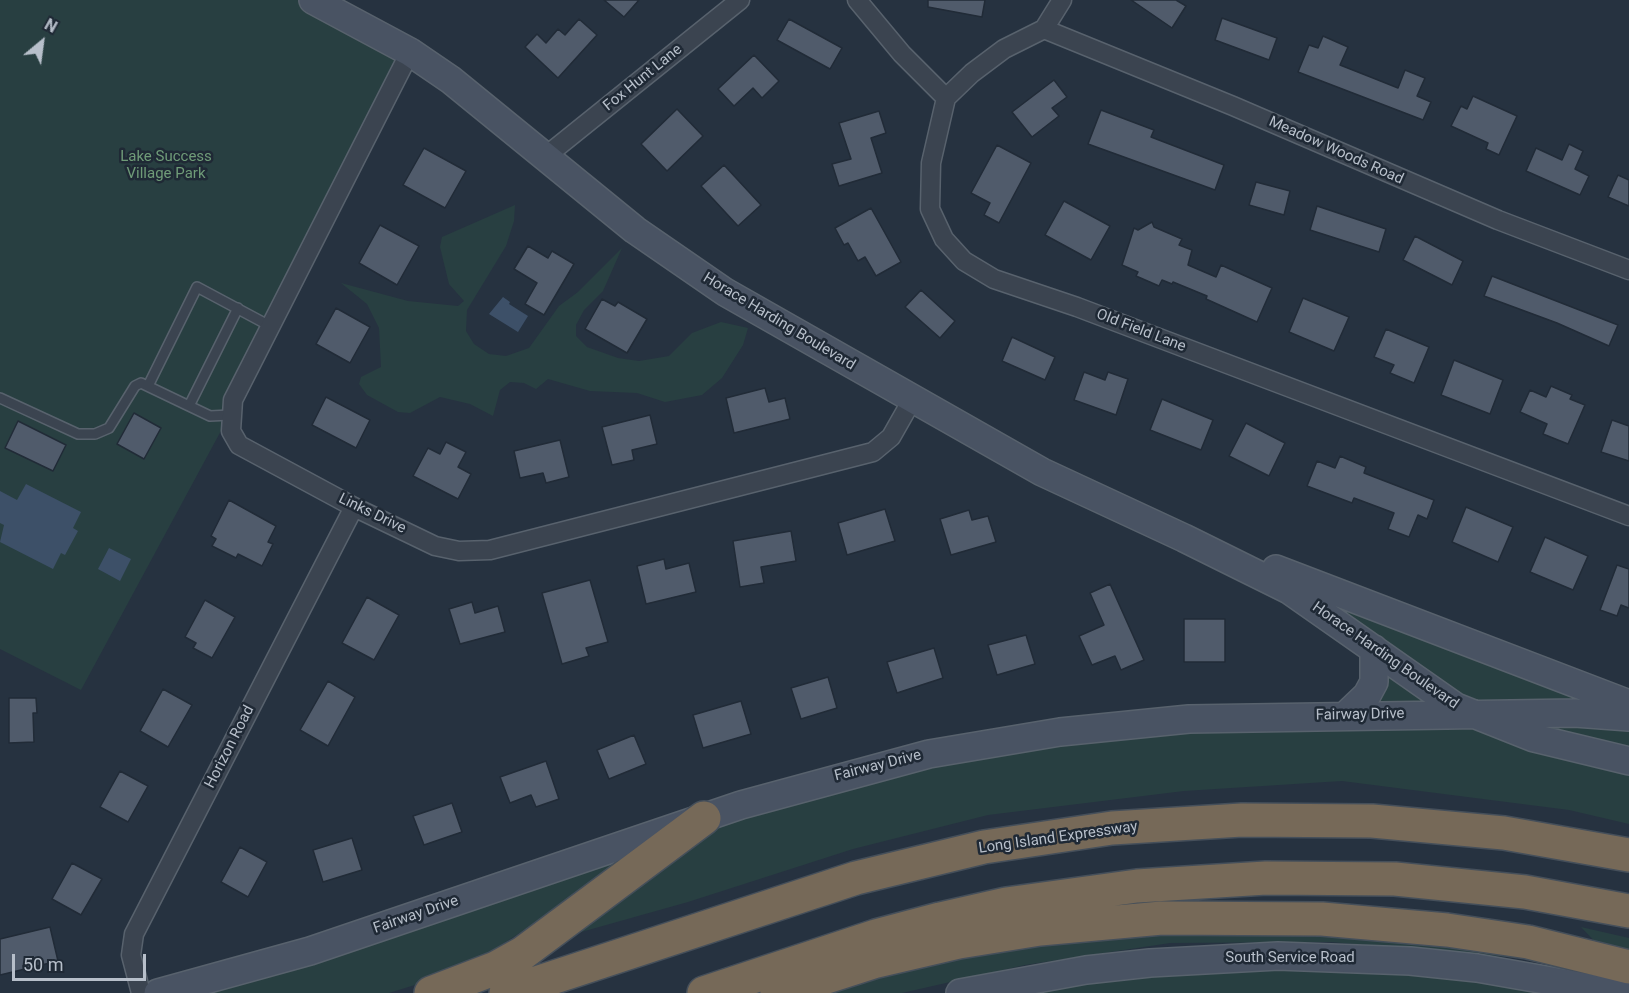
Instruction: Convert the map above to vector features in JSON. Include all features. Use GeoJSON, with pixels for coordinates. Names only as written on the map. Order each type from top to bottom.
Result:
{"type":"FeatureCollection","features":[{"type":"Feature","properties":{"kind":"highway"},"geometry":{"type":"LineString","coordinates":[[431,993],[496,968],[523,953],[704,818]]}},
{"type":"Feature","properties":{"kind":"highway","name":"Long Island Expressway"},"geometry":{"type":"LineString","coordinates":[[506,993],[856,878],[984,847],[1112,828],[1242,820],[1372,821],[1504,832],[1629,855]]}},
{"type":"Feature","properties":{"kind":"highway"},"geometry":{"type":"LineString","coordinates":[[704,993],[866,939],[1006,904],[1179,882],[1266,878],[1395,879],[1525,892],[1629,911]]}},
{"type":"Feature","properties":{"kind":"highway"},"geometry":{"type":"LineString","coordinates":[[777,993],[873,962],[959,942],[1040,929],[1162,918],[1323,919],[1447,930],[1539,944],[1629,967]]}},
{"type":"Feature","properties":{"kind":"main road","name":"Horace Harding Boulevard"},"geometry":{"type":"LineString","coordinates":[[312,0],[410,52],[451,80],[635,230],[725,292],[912,400],[1052,477],[1289,590],[1443,700],[1470,714],[1534,738],[1629,761]]}},
{"type":"Feature","properties":{"kind":"main road","name":"Horace Harding Boulevard"},"geometry":{"type":"LineString","coordinates":[[1184,538],[1297,576],[1629,704]]}},
{"type":"Feature","properties":{"kind":"main road"},"geometry":{"type":"LineString","coordinates":[[1345,716],[1367,695],[1374,682],[1374,649]]}},
{"type":"Feature","properties":{"kind":"main road","name":"Fairway Drive"},"geometry":{"type":"LineString","coordinates":[[158,993],[310,951],[704,818],[856,771],[995,741],[1167,721],[1254,716],[1575,713],[1629,717]]}},
{"type":"Feature","properties":{"kind":"main road","name":"South Service Road"},"geometry":{"type":"LineString","coordinates":[[960,993],[1021,980],[1129,965],[1278,956],[1410,961],[1477,968],[1620,993]]}},
{"type":"Feature","properties":{"kind":"street","name":"Fox Hunt Lane"},"geometry":{"type":"LineString","coordinates":[[546,156],[740,0]]}},
{"type":"Feature","properties":{"kind":"street"},"geometry":{"type":"LineString","coordinates":[[857,0],[902,54],[946,98],[972,73],[1004,49],[1044,29],[1062,0]]}},
{"type":"Feature","properties":{"kind":"street","name":"Meadow Woods Road"},"geometry":{"type":"LineString","coordinates":[[1044,29],[1224,102],[1489,216],[1629,270]]}},
{"type":"Feature","properties":{"kind":"street"},"geometry":{"type":"LineString","coordinates":[[230,415],[235,396],[410,52]]}},
{"type":"Feature","properties":{"kind":"street","name":"Old Field Lane"},"geometry":{"type":"LineString","coordinates":[[946,98],[931,163],[930,209],[944,239],[975,269],[994,279],[1077,307],[1629,516]]}},
{"type":"Feature","properties":{"kind":"street","name":"Links Drive"},"geometry":{"type":"LineString","coordinates":[[230,415],[231,431],[240,445],[354,507],[435,546],[459,550],[490,550],[873,452],[891,437],[912,400]]}},
{"type":"Feature","properties":{"kind":"street","name":"Horizon Road"},"geometry":{"type":"LineString","coordinates":[[141,993],[131,955],[134,934],[354,507]]}},
{"type":"Feature","properties":{"kind":"lane"},"geometry":{"type":"LineString","coordinates":[[148,386],[198,287],[270,326]]}},
{"type":"Feature","properties":{"kind":"lane"},"geometry":{"type":"LineString","coordinates":[[189,406],[238,308]]}},
{"type":"Feature","properties":{"kind":"lane"},"geometry":{"type":"LineString","coordinates":[[0,398],[78,434],[95,434],[109,428],[117,419],[135,386],[141,383],[210,416],[230,415]]}},
{"type":"Feature","properties":{"kind":"green space","name":"Lake Success Village Park"},"geometry":{"type":"Polygon","coordinates":[[[0,0],[313,0],[410,52],[229,416],[81,690],[0,649],[0,0]]]}},
{"type":"Feature","properties":{"kind":"green space"},"geometry":{"type":"Polygon","coordinates":[[[515,205],[514,221],[506,246],[467,310],[466,331],[474,344],[489,354],[506,356],[529,348],[559,306],[578,292],[622,248],[603,291],[584,310],[576,325],[576,336],[587,347],[618,358],[639,361],[669,356],[692,333],[721,322],[748,328],[743,345],[722,378],[702,395],[665,402],[637,393],[590,391],[548,379],[536,389],[524,383],[510,382],[500,390],[493,416],[470,404],[440,397],[410,413],[398,412],[367,395],[359,384],[361,377],[381,367],[379,328],[367,304],[341,283],[408,301],[458,306],[464,301],[449,284],[440,247],[442,237],[515,205]]]}},
{"type":"Feature","properties":{"kind":"green space"},"geometry":{"type":"Polygon","coordinates":[[[1297,576],[1629,704],[1629,761],[1510,731],[1345,716],[1376,675],[1297,576]]]}},
{"type":"Feature","properties":{"kind":"green space"},"geometry":{"type":"Polygon","coordinates":[[[1462,724],[1629,771],[1629,824],[1569,810],[1342,781],[1184,791],[988,815],[853,849],[688,902],[567,936],[670,855],[741,815],[953,757],[1132,733],[1462,724]]]}},
{"type":"Feature","properties":{"kind":"green space"},"geometry":{"type":"Polygon","coordinates":[[[625,856],[622,866],[463,970],[389,993],[205,993],[625,856]]]}},
{"type":"Feature","properties":{"kind":"green space"},"geometry":{"type":"Polygon","coordinates":[[[1581,927],[1629,938],[1629,958],[1602,949],[1581,927]]]}},
{"type":"Feature","properties":{"kind":"green space"},"geometry":{"type":"Polygon","coordinates":[[[1157,931],[1362,932],[1542,960],[1331,942],[1170,943],[1025,965],[902,993],[802,993],[867,982],[921,966],[1044,944],[1157,931]]]}},
{"type":"Feature","properties":{"kind":"green space"},"geometry":{"type":"Polygon","coordinates":[[[1293,960],[1601,993],[983,993],[1293,960]]]}},
{"type":"Feature","properties":{"kind":"water"},"geometry":{"type":"Polygon","coordinates":[[[503,297],[510,302],[509,304],[528,316],[518,332],[489,314],[503,297]]]}},
{"type":"Feature","properties":{"kind":"water"},"geometry":{"type":"Polygon","coordinates":[[[26,484],[81,512],[73,528],[78,531],[65,555],[61,553],[53,569],[0,542],[4,525],[0,523],[0,491],[17,500],[26,484]]]}},
{"type":"Feature","properties":{"kind":"water"},"geometry":{"type":"Polygon","coordinates":[[[109,548],[131,559],[120,581],[98,569],[109,548]]]}},
{"type":"Feature","properties":{"kind":"building"},"geometry":{"type":"Polygon","coordinates":[[[604,0],[639,0],[624,17],[604,0]]]}},
{"type":"Feature","properties":{"kind":"building"},"geometry":{"type":"Polygon","coordinates":[[[928,0],[985,0],[982,17],[928,7],[928,0]]]}},
{"type":"Feature","properties":{"kind":"building"},"geometry":{"type":"Polygon","coordinates":[[[1131,0],[1176,0],[1186,6],[1172,28],[1131,0]]]}},
{"type":"Feature","properties":{"kind":"building"},"geometry":{"type":"Polygon","coordinates":[[[1222,18],[1277,38],[1269,60],[1215,40],[1222,18]]]}},
{"type":"Feature","properties":{"kind":"building"},"geometry":{"type":"Polygon","coordinates":[[[579,19],[597,35],[558,78],[525,47],[537,34],[546,43],[558,29],[565,35],[579,19]]]}},
{"type":"Feature","properties":{"kind":"building"},"geometry":{"type":"Polygon","coordinates":[[[789,19],[842,48],[830,69],[777,40],[789,19]]]}},
{"type":"Feature","properties":{"kind":"building"},"geometry":{"type":"Polygon","coordinates":[[[1323,36],[1348,47],[1340,65],[1398,88],[1405,70],[1425,78],[1417,96],[1431,102],[1423,120],[1298,72],[1309,45],[1318,48],[1323,36]]]}},
{"type":"Feature","properties":{"kind":"building"},"geometry":{"type":"Polygon","coordinates":[[[754,55],[779,81],[762,98],[753,88],[734,106],[718,89],[754,55]]]}},
{"type":"Feature","properties":{"kind":"building"},"geometry":{"type":"Polygon","coordinates":[[[1054,80],[1067,97],[1052,108],[1059,116],[1032,137],[1012,112],[1054,80]]]}},
{"type":"Feature","properties":{"kind":"building"},"geometry":{"type":"Polygon","coordinates":[[[1473,96],[1517,116],[1499,155],[1486,149],[1488,143],[1451,126],[1461,106],[1467,109],[1473,96]]]}},
{"type":"Feature","properties":{"kind":"building"},"geometry":{"type":"Polygon","coordinates":[[[677,109],[703,136],[667,171],[641,144],[677,109]]]}},
{"type":"Feature","properties":{"kind":"building"},"geometry":{"type":"Polygon","coordinates":[[[1101,110],[1154,130],[1151,137],[1224,165],[1215,190],[1088,144],[1101,110]]]}},
{"type":"Feature","properties":{"kind":"building"},"geometry":{"type":"Polygon","coordinates":[[[879,111],[886,133],[871,138],[882,173],[839,186],[832,164],[851,159],[839,123],[879,111]]]}},
{"type":"Feature","properties":{"kind":"building"},"geometry":{"type":"Polygon","coordinates":[[[1569,144],[1583,151],[1575,169],[1589,176],[1580,195],[1526,171],[1536,148],[1562,160],[1569,144]]]}},
{"type":"Feature","properties":{"kind":"building"},"geometry":{"type":"Polygon","coordinates":[[[997,145],[1031,163],[999,223],[984,215],[990,203],[971,193],[997,145]]]}},
{"type":"Feature","properties":{"kind":"building"},"geometry":{"type":"Polygon","coordinates":[[[424,148],[466,171],[445,208],[403,185],[424,148]]]}},
{"type":"Feature","properties":{"kind":"building"},"geometry":{"type":"Polygon","coordinates":[[[724,165],[761,205],[738,226],[701,186],[724,165]]]}},
{"type":"Feature","properties":{"kind":"building"},"geometry":{"type":"Polygon","coordinates":[[[1618,175],[1629,180],[1629,206],[1608,197],[1618,175]]]}},
{"type":"Feature","properties":{"kind":"building"},"geometry":{"type":"Polygon","coordinates":[[[1256,182],[1290,191],[1284,215],[1249,205],[1256,182]]]}},
{"type":"Feature","properties":{"kind":"building"},"geometry":{"type":"Polygon","coordinates":[[[1064,201],[1110,226],[1091,260],[1045,235],[1064,201]]]}},
{"type":"Feature","properties":{"kind":"building"},"geometry":{"type":"Polygon","coordinates":[[[1317,206],[1386,229],[1379,252],[1310,230],[1317,206]]]}},
{"type":"Feature","properties":{"kind":"building"},"geometry":{"type":"Polygon","coordinates":[[[871,208],[901,262],[876,276],[865,257],[858,261],[848,243],[844,245],[835,228],[871,208]]]}},
{"type":"Feature","properties":{"kind":"building"},"geometry":{"type":"Polygon","coordinates":[[[1152,222],[1154,227],[1182,239],[1179,245],[1192,250],[1188,265],[1216,277],[1221,265],[1272,288],[1257,322],[1206,299],[1207,296],[1173,282],[1172,284],[1162,280],[1159,286],[1136,276],[1138,272],[1122,265],[1134,228],[1138,230],[1152,222]]]}},
{"type":"Feature","properties":{"kind":"building"},"geometry":{"type":"Polygon","coordinates":[[[380,225],[419,246],[397,285],[359,263],[380,225]]]}},
{"type":"Feature","properties":{"kind":"building"},"geometry":{"type":"Polygon","coordinates":[[[1415,236],[1463,261],[1452,285],[1403,260],[1415,236]]]}},
{"type":"Feature","properties":{"kind":"building"},"geometry":{"type":"Polygon","coordinates":[[[528,246],[548,258],[552,251],[574,264],[544,315],[525,304],[537,283],[514,269],[528,246]]]}},
{"type":"Feature","properties":{"kind":"building"},"geometry":{"type":"Polygon","coordinates":[[[1492,276],[1618,325],[1609,346],[1557,323],[1484,296],[1492,276]]]}},
{"type":"Feature","properties":{"kind":"building"},"geometry":{"type":"Polygon","coordinates":[[[921,290],[955,321],[940,338],[905,307],[921,290]]]}},
{"type":"Feature","properties":{"kind":"building"},"geometry":{"type":"Polygon","coordinates":[[[1303,298],[1349,317],[1334,351],[1289,332],[1303,298]]]}},
{"type":"Feature","properties":{"kind":"building"},"geometry":{"type":"Polygon","coordinates":[[[602,299],[615,306],[618,302],[647,319],[627,353],[585,329],[602,299]]]}},
{"type":"Feature","properties":{"kind":"building"},"geometry":{"type":"Polygon","coordinates":[[[336,308],[370,327],[350,363],[316,344],[336,308]]]}},
{"type":"Feature","properties":{"kind":"building"},"geometry":{"type":"Polygon","coordinates":[[[1386,329],[1429,347],[1414,383],[1390,373],[1394,365],[1374,357],[1386,329]]]}},
{"type":"Feature","properties":{"kind":"building"},"geometry":{"type":"Polygon","coordinates":[[[1012,337],[1055,357],[1045,380],[1002,361],[1012,337]]]}},
{"type":"Feature","properties":{"kind":"building"},"geometry":{"type":"Polygon","coordinates":[[[1454,360],[1503,380],[1490,414],[1441,395],[1454,360]]]}},
{"type":"Feature","properties":{"kind":"building"},"geometry":{"type":"Polygon","coordinates":[[[1084,372],[1105,380],[1108,372],[1128,379],[1116,415],[1074,400],[1084,372]]]}},
{"type":"Feature","properties":{"kind":"building"},"geometry":{"type":"Polygon","coordinates":[[[1551,386],[1572,395],[1570,399],[1585,405],[1568,444],[1543,434],[1547,424],[1520,412],[1530,390],[1546,397],[1551,386]]]}},
{"type":"Feature","properties":{"kind":"building"},"geometry":{"type":"Polygon","coordinates":[[[765,388],[769,402],[785,398],[790,419],[734,433],[726,398],[765,388]]]}},
{"type":"Feature","properties":{"kind":"building"},"geometry":{"type":"Polygon","coordinates":[[[326,397],[370,420],[356,448],[312,425],[326,397]]]}},
{"type":"Feature","properties":{"kind":"building"},"geometry":{"type":"Polygon","coordinates":[[[1162,399],[1213,420],[1201,450],[1150,430],[1162,399]]]}},
{"type":"Feature","properties":{"kind":"building"},"geometry":{"type":"Polygon","coordinates":[[[134,413],[161,428],[144,459],[117,444],[134,413]]]}},
{"type":"Feature","properties":{"kind":"building"},"geometry":{"type":"Polygon","coordinates":[[[650,415],[657,444],[632,450],[634,460],[612,465],[602,427],[650,415]]]}},
{"type":"Feature","properties":{"kind":"building"},"geometry":{"type":"Polygon","coordinates":[[[1612,420],[1629,426],[1629,461],[1601,452],[1612,420]]]}},
{"type":"Feature","properties":{"kind":"building"},"geometry":{"type":"Polygon","coordinates":[[[18,421],[66,445],[53,471],[5,448],[18,421]]]}},
{"type":"Feature","properties":{"kind":"building"},"geometry":{"type":"Polygon","coordinates":[[[1246,423],[1285,443],[1269,476],[1229,456],[1246,423]]]}},
{"type":"Feature","properties":{"kind":"building"},"geometry":{"type":"Polygon","coordinates":[[[560,440],[569,477],[546,483],[543,473],[520,478],[514,451],[560,440]]]}},
{"type":"Feature","properties":{"kind":"building"},"geometry":{"type":"Polygon","coordinates":[[[446,442],[466,452],[458,467],[471,474],[458,499],[413,476],[428,448],[440,454],[446,442]]]}},
{"type":"Feature","properties":{"kind":"building"},"geometry":{"type":"Polygon","coordinates":[[[1340,456],[1366,467],[1364,473],[1434,500],[1427,519],[1418,515],[1409,537],[1388,529],[1394,513],[1354,498],[1352,503],[1307,486],[1317,461],[1335,468],[1340,456]]]}},
{"type":"Feature","properties":{"kind":"building"},"geometry":{"type":"Polygon","coordinates":[[[229,500],[276,526],[268,542],[273,544],[262,566],[238,554],[236,558],[212,546],[216,539],[211,536],[229,500]]]}},
{"type":"Feature","properties":{"kind":"building"},"geometry":{"type":"Polygon","coordinates":[[[1466,507],[1513,527],[1498,562],[1452,542],[1466,507]]]}},
{"type":"Feature","properties":{"kind":"building"},"geometry":{"type":"Polygon","coordinates":[[[885,509],[895,541],[847,555],[838,523],[885,509]]]}},
{"type":"Feature","properties":{"kind":"building"},"geometry":{"type":"Polygon","coordinates":[[[969,510],[972,520],[988,516],[996,542],[951,555],[940,519],[969,510]]]}},
{"type":"Feature","properties":{"kind":"building"},"geometry":{"type":"Polygon","coordinates":[[[791,531],[796,561],[761,567],[764,583],[740,587],[733,541],[791,531]]]}},
{"type":"Feature","properties":{"kind":"building"},"geometry":{"type":"Polygon","coordinates":[[[1545,537],[1588,556],[1573,590],[1530,572],[1545,537]]]}},
{"type":"Feature","properties":{"kind":"building"},"geometry":{"type":"Polygon","coordinates":[[[664,559],[666,569],[689,563],[696,592],[646,604],[637,566],[664,559]]]}},
{"type":"Feature","properties":{"kind":"building"},"geometry":{"type":"Polygon","coordinates":[[[1617,565],[1629,569],[1629,608],[1621,605],[1617,616],[1600,610],[1617,565]]]}},
{"type":"Feature","properties":{"kind":"building"},"geometry":{"type":"Polygon","coordinates":[[[590,580],[608,642],[586,648],[589,656],[562,664],[542,593],[590,580]]]}},
{"type":"Feature","properties":{"kind":"building"},"geometry":{"type":"Polygon","coordinates":[[[1110,584],[1144,660],[1121,670],[1115,656],[1092,665],[1079,636],[1104,625],[1090,593],[1110,584]]]}},
{"type":"Feature","properties":{"kind":"building"},"geometry":{"type":"Polygon","coordinates":[[[367,597],[399,615],[374,660],[342,643],[367,597]]]}},
{"type":"Feature","properties":{"kind":"building"},"geometry":{"type":"Polygon","coordinates":[[[205,600],[235,617],[212,658],[193,648],[196,643],[185,637],[205,600]]]}},
{"type":"Feature","properties":{"kind":"building"},"geometry":{"type":"Polygon","coordinates":[[[472,602],[475,613],[498,606],[505,632],[460,644],[449,609],[472,602]]]}},
{"type":"Feature","properties":{"kind":"building"},"geometry":{"type":"Polygon","coordinates":[[[1184,619],[1225,619],[1225,662],[1184,662],[1184,619]]]}},
{"type":"Feature","properties":{"kind":"building"},"geometry":{"type":"Polygon","coordinates":[[[1026,635],[1035,664],[997,675],[988,645],[1026,635]]]}},
{"type":"Feature","properties":{"kind":"building"},"geometry":{"type":"Polygon","coordinates":[[[934,648],[943,678],[897,693],[887,662],[934,648]]]}},
{"type":"Feature","properties":{"kind":"building"},"geometry":{"type":"Polygon","coordinates":[[[828,677],[837,708],[801,719],[791,688],[828,677]]]}},
{"type":"Feature","properties":{"kind":"building"},"geometry":{"type":"Polygon","coordinates":[[[328,681],[355,697],[328,746],[300,730],[328,681]]]}},
{"type":"Feature","properties":{"kind":"building"},"geometry":{"type":"Polygon","coordinates":[[[163,689],[192,705],[168,747],[140,731],[163,689]]]}},
{"type":"Feature","properties":{"kind":"building"},"geometry":{"type":"Polygon","coordinates":[[[9,698],[36,698],[37,713],[33,713],[34,742],[9,743],[9,698]]]}},
{"type":"Feature","properties":{"kind":"building"},"geometry":{"type":"Polygon","coordinates":[[[741,701],[751,734],[703,748],[693,715],[741,701]]]}},
{"type":"Feature","properties":{"kind":"building"},"geometry":{"type":"Polygon","coordinates":[[[634,735],[646,764],[609,779],[597,750],[634,735]]]}},
{"type":"Feature","properties":{"kind":"building"},"geometry":{"type":"Polygon","coordinates":[[[546,761],[559,799],[536,807],[531,795],[510,803],[500,777],[546,761]]]}},
{"type":"Feature","properties":{"kind":"building"},"geometry":{"type":"Polygon","coordinates":[[[120,771],[148,786],[128,822],[100,807],[120,771]]]}},
{"type":"Feature","properties":{"kind":"building"},"geometry":{"type":"Polygon","coordinates":[[[452,803],[462,832],[424,845],[413,816],[452,803]]]}},
{"type":"Feature","properties":{"kind":"building"},"geometry":{"type":"Polygon","coordinates":[[[352,838],[362,870],[323,882],[313,850],[352,838]]]}},
{"type":"Feature","properties":{"kind":"building"},"geometry":{"type":"Polygon","coordinates":[[[240,847],[267,862],[248,897],[221,882],[240,847]]]}},
{"type":"Feature","properties":{"kind":"building"},"geometry":{"type":"Polygon","coordinates":[[[72,863],[102,879],[81,915],[52,899],[72,863]]]}},
{"type":"Feature","properties":{"kind":"building"},"geometry":{"type":"Polygon","coordinates":[[[50,927],[58,961],[0,975],[0,939],[50,927]]]}}]}
